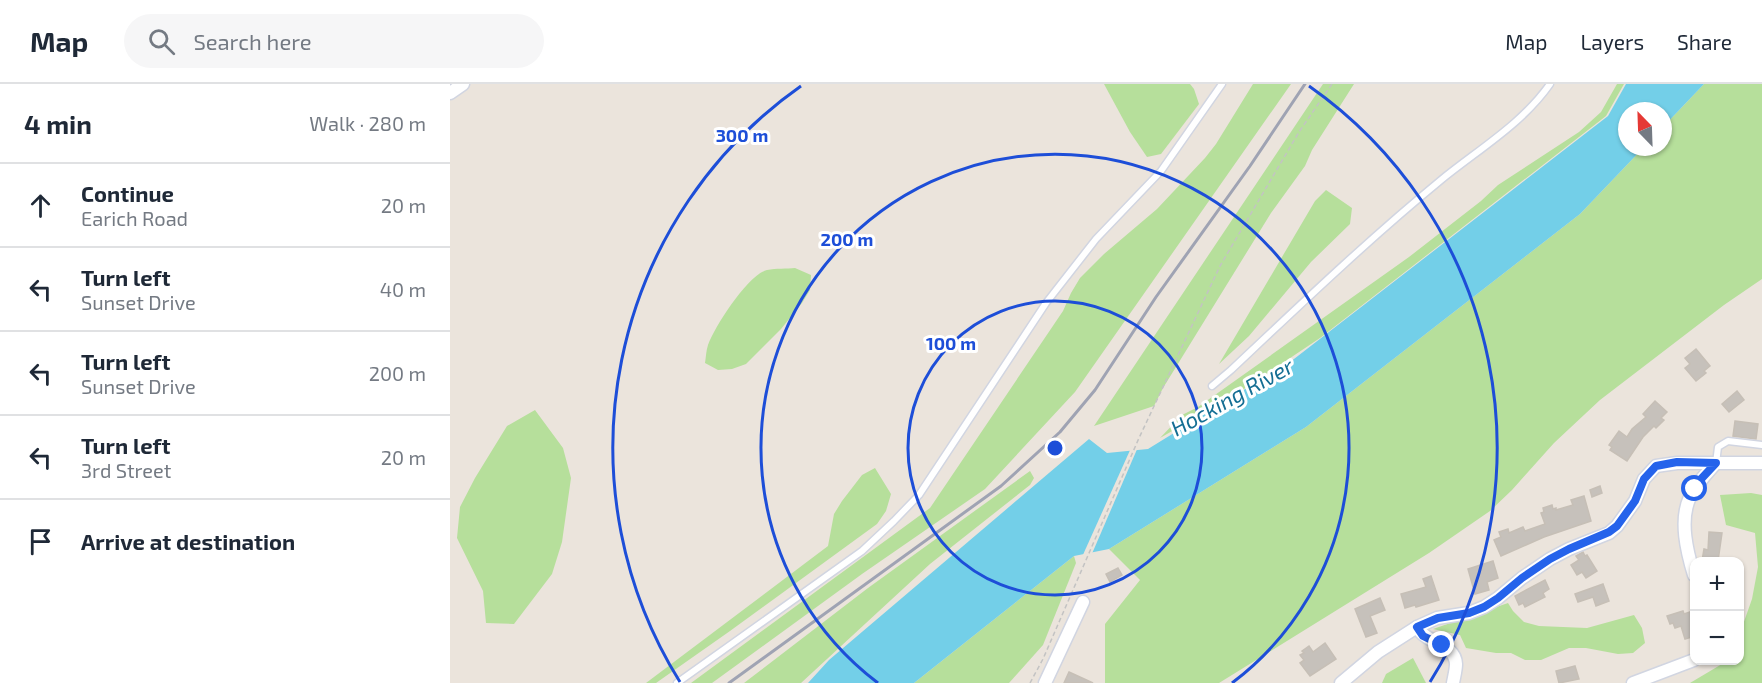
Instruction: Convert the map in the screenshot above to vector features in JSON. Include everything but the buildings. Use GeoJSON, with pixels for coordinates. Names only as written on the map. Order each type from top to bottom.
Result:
{"type":"FeatureCollection","features":[{"type":"Feature","properties":{"kind":"street"},"geometry":{"type":"LineString","coordinates":[[450,93],[463,84]]}},
{"type":"Feature","properties":{"kind":"street"},"geometry":{"type":"LineString","coordinates":[[1341,683],[1378,652],[1417,627],[1438,618],[1469,613],[1484,607],[1550,559],[1609,532],[1617,526],[1635,501],[1644,479],[1656,466],[1677,462],[1762,463]]}},
{"type":"Feature","properties":{"kind":"street"},"geometry":{"type":"LineString","coordinates":[[1691,557],[1686,533],[1687,505],[1702,478],[1716,463]]}},
{"type":"Feature","properties":{"kind":"street"},"geometry":{"type":"LineString","coordinates":[[1045,683],[1083,602]]}},
{"type":"Feature","properties":{"kind":"street"},"geometry":{"type":"LineString","coordinates":[[1417,627],[1423,636],[1442,645],[1454,655],[1456,662],[1453,683]]}},
{"type":"Feature","properties":{"kind":"street"},"geometry":{"type":"LineString","coordinates":[[1633,683],[1690,662]]}},
{"type":"Feature","properties":{"kind":"lane"},"geometry":{"type":"LineString","coordinates":[[677,683],[862,551],[919,495],[1046,303],[1096,240],[1161,171],[1222,84]]}},
{"type":"Feature","properties":{"kind":"lane"},"geometry":{"type":"LineString","coordinates":[[1212,386],[1365,245],[1442,179],[1503,134],[1540,98],[1550,84]]}},
{"type":"Feature","properties":{"kind":"lane"},"geometry":{"type":"LineString","coordinates":[[1716,463],[1718,447],[1728,441],[1762,445]]}},
{"type":"Feature","properties":{"kind":"path"},"geometry":{"type":"LineString","coordinates":[[1030,683],[1043,659],[1139,438],[1220,266],[1299,132],[1332,84]]}},
{"type":"Feature","properties":{"kind":"green space"},"geometry":{"type":"Polygon","coordinates":[[[1104,84],[1190,84],[1199,104],[1161,154],[1147,157],[1130,132],[1104,84]]]}},
{"type":"Feature","properties":{"kind":"green space"},"geometry":{"type":"Polygon","coordinates":[[[1253,84],[1291,84],[1075,392],[985,489],[862,574],[712,683],[691,683],[930,508],[1063,311],[1080,278],[1104,254],[1157,209],[1205,158],[1253,84]]]}},
{"type":"Feature","properties":{"kind":"green space"},"geometry":{"type":"Polygon","coordinates":[[[1323,84],[1354,84],[1312,150],[1305,166],[1271,213],[1154,406],[1094,426],[1323,84]]]}},
{"type":"Feature","properties":{"kind":"green space"},"geometry":{"type":"Polygon","coordinates":[[[1617,84],[1624,84],[1606,116],[1320,338],[1238,393],[1160,438],[1182,415],[1198,407],[1409,257],[1498,185],[1579,132],[1601,112],[1617,84]]]}},
{"type":"Feature","properties":{"kind":"green space"},"geometry":{"type":"Polygon","coordinates":[[[1704,84],[1762,84],[1762,279],[1724,305],[1600,400],[1554,443],[1490,511],[1429,553],[1219,683],[1105,683],[1105,624],[1140,580],[1109,549],[1306,427],[1580,214],[1635,156],[1672,156],[1672,118],[1704,84]]]}},
{"type":"Feature","properties":{"kind":"green space"},"geometry":{"type":"Polygon","coordinates":[[[1326,190],[1352,208],[1350,224],[1311,262],[1249,336],[1219,364],[1315,201],[1326,190]]]}},
{"type":"Feature","properties":{"kind":"green space"},"geometry":{"type":"Polygon","coordinates":[[[795,268],[811,275],[810,290],[781,329],[746,364],[732,369],[718,370],[705,363],[708,345],[718,326],[733,302],[751,281],[767,270],[795,268]]]}},
{"type":"Feature","properties":{"kind":"green space"},"geometry":{"type":"Polygon","coordinates":[[[535,410],[563,448],[571,478],[562,542],[552,574],[514,624],[486,623],[483,591],[457,538],[460,507],[507,426],[535,410]]]}},
{"type":"Feature","properties":{"kind":"green space"},"geometry":{"type":"Polygon","coordinates":[[[875,468],[891,494],[886,511],[877,524],[656,683],[646,683],[828,546],[834,514],[862,475],[875,468]]]}},
{"type":"Feature","properties":{"kind":"green space"},"geometry":{"type":"Polygon","coordinates":[[[1030,471],[1034,478],[1030,485],[930,564],[801,683],[744,683],[868,588],[1030,471]]]}},
{"type":"Feature","properties":{"kind":"green space"},"geometry":{"type":"Polygon","coordinates":[[[1751,493],[1762,495],[1762,683],[1690,683],[1720,665],[1744,665],[1744,622],[1752,599],[1758,567],[1755,533],[1726,525],[1720,495],[1751,493]]]}},
{"type":"Feature","properties":{"kind":"green space"},"geometry":{"type":"Polygon","coordinates":[[[1074,556],[1076,563],[1043,645],[1009,683],[914,683],[1074,556]]]}},
{"type":"Feature","properties":{"kind":"green space"},"geometry":{"type":"Polygon","coordinates":[[[1508,603],[1524,622],[1539,626],[1587,628],[1634,615],[1642,628],[1645,643],[1633,653],[1618,654],[1586,648],[1569,648],[1541,660],[1525,660],[1511,653],[1466,648],[1460,635],[1433,629],[1508,603]]]}},
{"type":"Feature","properties":{"kind":"green space"},"geometry":{"type":"Polygon","coordinates":[[[1413,658],[1426,683],[1382,683],[1386,674],[1413,658]]]}},
{"type":"Feature","properties":{"kind":"water"},"geometry":{"type":"Polygon","coordinates":[[[1626,84],[1704,84],[1672,118],[1672,102],[1618,102],[1618,156],[1635,156],[1580,214],[1306,427],[1109,549],[1074,556],[914,683],[808,683],[829,660],[1089,439],[1107,453],[1148,449],[1294,359],[1608,116],[1626,84]]]}},
{"type":"Feature","properties":{"kind":"pier"},"geometry":{"type":"Polygon","coordinates":[[[1138,447],[1091,556],[1082,557],[1131,448],[1138,447]]]}},
{"type":"Feature","properties":{"kind":"railway"},"geometry":{"type":"LineString","coordinates":[[729,683],[1001,486],[1060,432],[1095,390],[1156,297],[1250,166],[1305,84]]}},
{"type":"Feature","properties":{"kind":"route"},"geometry":{"type":"LineString","coordinates":[[1442,645],[1423,636],[1417,627],[1438,618],[1469,613],[1484,607],[1550,559],[1609,532],[1617,526],[1635,501],[1644,479],[1656,466],[1677,462],[1716,463],[1695,489]]}},
{"type":"Feature","properties":{"kind":"water label","name":"Hocking River"},"geometry":{"type":"Point","coordinates":[1232,397]}}]}
